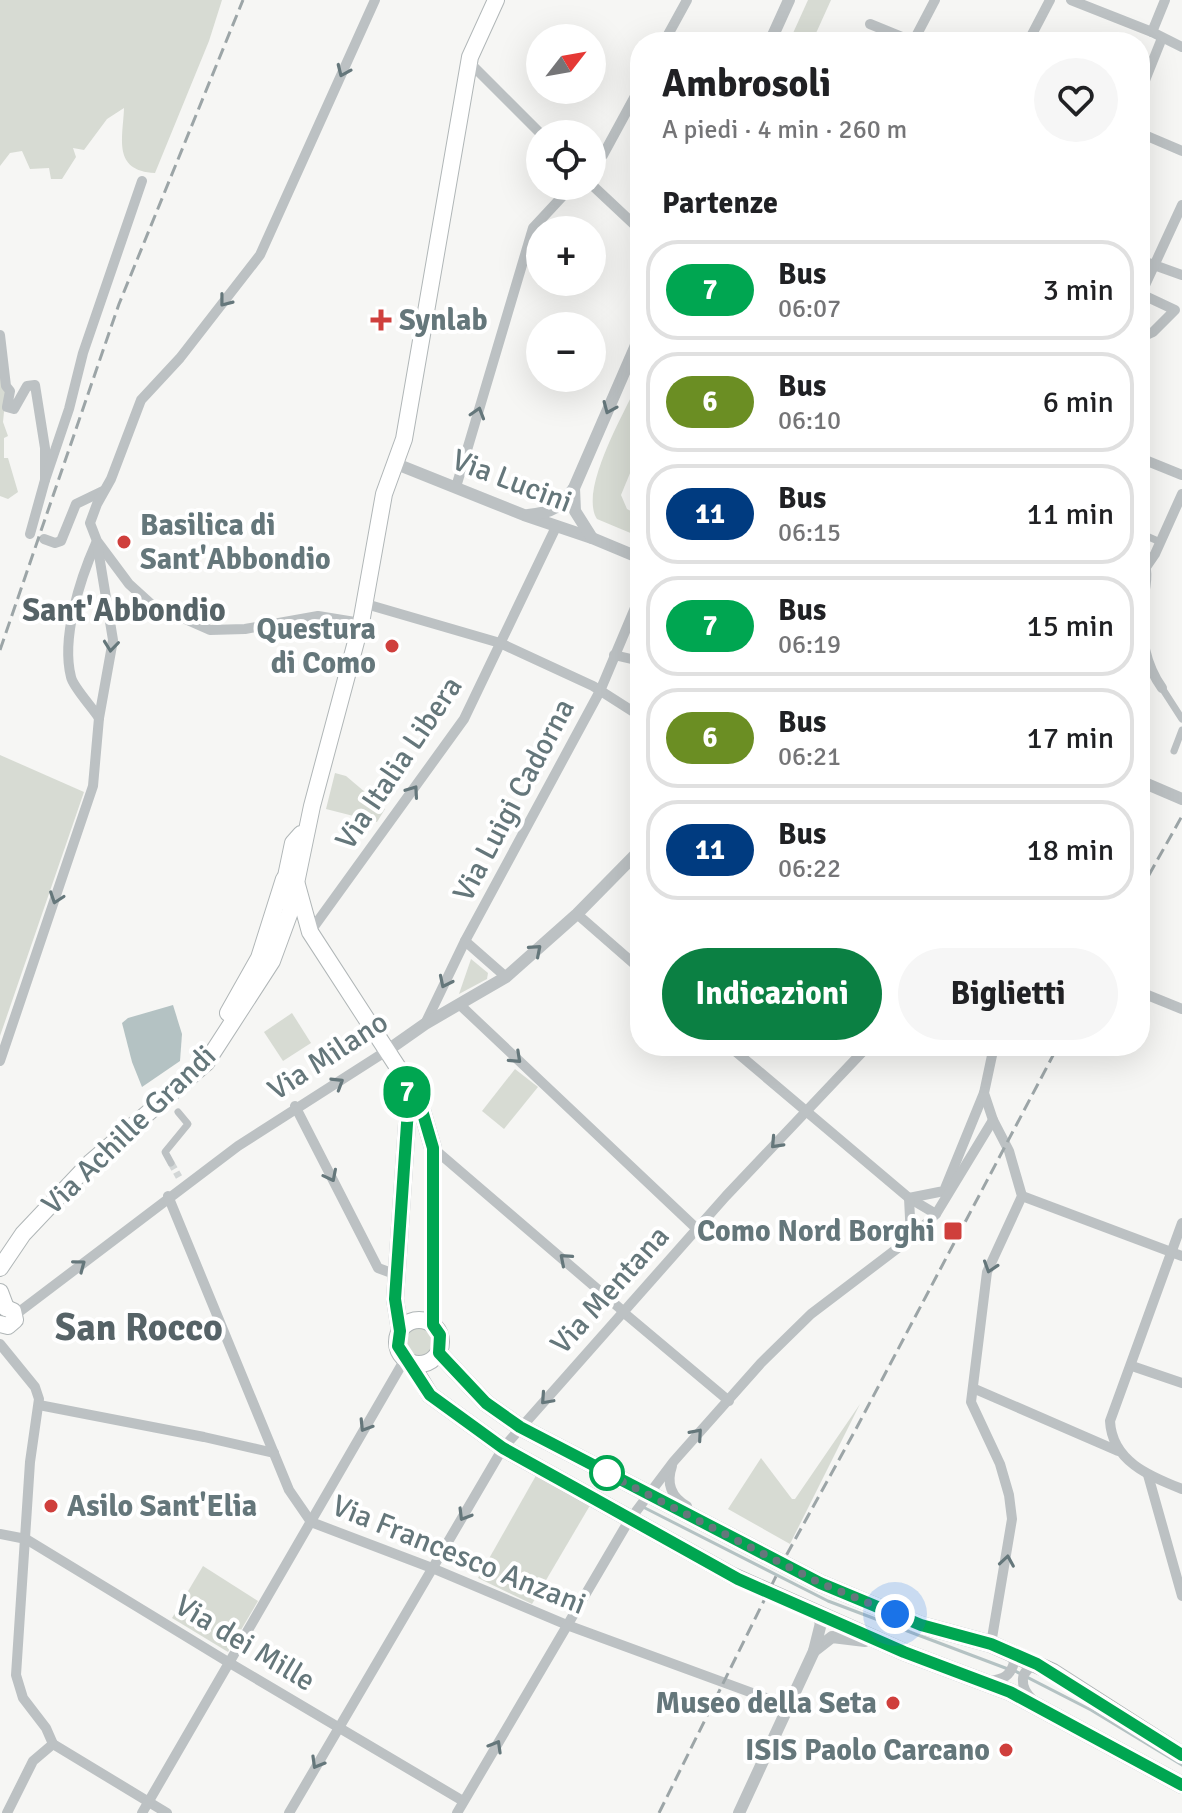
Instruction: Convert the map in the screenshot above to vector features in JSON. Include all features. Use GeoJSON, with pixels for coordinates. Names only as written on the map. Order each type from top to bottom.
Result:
{"type":"FeatureCollection","features":[{"type":"Feature","properties":{"kind":"main road"},"geometry":{"type":"LineString","coordinates":[[394,463],[392,447],[461,60],[487,0]]}},
{"type":"Feature","properties":{"kind":"main road"},"geometry":{"type":"LineString","coordinates":[[407,1360],[423,1364],[439,1353],[440,1335],[433,1325],[432,1141],[419,1100],[310,932],[290,881],[308,826],[366,604],[384,494],[404,439],[469,61],[496,0]]}},
{"type":"Feature","properties":{"kind":"main road","name":"Via Achille Grandi"},"geometry":{"type":"LineString","coordinates":[[0,1268],[23,1234],[91,1162],[206,1063],[265,975],[287,924],[290,881]]}},
{"type":"Feature","properties":{"kind":"main road","name":"Via Achille Grandi"},"geometry":{"type":"LineString","coordinates":[[0,1251],[77,1163],[199,1057],[253,970],[290,881]]}},
{"type":"Feature","properties":{"kind":"main road"},"geometry":{"type":"LineString","coordinates":[[267,935],[287,924],[310,932]]}},
{"type":"Feature","properties":{"kind":"main road"},"geometry":{"type":"LineString","coordinates":[[401,1071],[408,1095],[397,1275],[398,1346],[430,1395],[503,1448],[632,1516],[738,1579],[904,1652],[984,1681],[1040,1706],[1182,1785]]}},
{"type":"Feature","properties":{"kind":"main road"},"geometry":{"type":"LineString","coordinates":[[0,1292],[6,1318]]}},
{"type":"Feature","properties":{"kind":"main road"},"geometry":{"type":"LineString","coordinates":[[400,1331],[419,1320],[433,1325]]}},
{"type":"Feature","properties":{"kind":"main road"},"geometry":{"type":"LineString","coordinates":[[439,1353],[486,1403],[520,1427],[645,1497],[820,1583],[921,1625],[992,1641],[1012,1657],[1182,1755]]}},
{"type":"Feature","properties":{"kind":"street"},"geometry":{"type":"LineString","coordinates":[[0,1061],[93,786],[99,718],[113,640],[97,541],[90,523],[141,400],[180,358],[260,255],[375,0]]}},
{"type":"Feature","properties":{"kind":"street"},"geometry":{"type":"LineString","coordinates":[[669,32],[687,0]]}},
{"type":"Feature","properties":{"kind":"street"},"geometry":{"type":"LineString","coordinates":[[775,32],[789,0]]}},
{"type":"Feature","properties":{"kind":"street"},"geometry":{"type":"LineString","coordinates":[[919,32],[935,0]]}},
{"type":"Feature","properties":{"kind":"street"},"geometry":{"type":"LineString","coordinates":[[1033,32],[1050,0]]}},
{"type":"Feature","properties":{"kind":"street"},"geometry":{"type":"LineString","coordinates":[[1071,0],[1150,32]]}},
{"type":"Feature","properties":{"kind":"street"},"geometry":{"type":"LineString","coordinates":[[1150,59],[1165,0]]}},
{"type":"Feature","properties":{"kind":"street"},"geometry":{"type":"LineString","coordinates":[[870,24],[890,32]]}},
{"type":"Feature","properties":{"kind":"street"},"geometry":{"type":"LineString","coordinates":[[1150,32],[1182,47]]}},
{"type":"Feature","properties":{"kind":"street"},"geometry":{"type":"LineString","coordinates":[[469,61],[527,120]]}},
{"type":"Feature","properties":{"kind":"street"},"geometry":{"type":"LineString","coordinates":[[606,149],[630,105]]}},
{"type":"Feature","properties":{"kind":"street"},"geometry":{"type":"LineString","coordinates":[[1150,137],[1182,151]]}},
{"type":"Feature","properties":{"kind":"street"},"geometry":{"type":"LineString","coordinates":[[30,534],[92,327],[142,181]]}},
{"type":"Feature","properties":{"kind":"street"},"geometry":{"type":"LineString","coordinates":[[606,198],[630,221]]}},
{"type":"Feature","properties":{"kind":"street"},"geometry":{"type":"LineString","coordinates":[[456,487],[533,228],[559,200]]}},
{"type":"Feature","properties":{"kind":"street"},"geometry":{"type":"LineString","coordinates":[[1150,270],[1182,205]]}},
{"type":"Feature","properties":{"kind":"street"},"geometry":{"type":"LineString","coordinates":[[1152,265],[1182,275]]}},
{"type":"Feature","properties":{"kind":"street"},"geometry":{"type":"LineString","coordinates":[[1150,298],[1178,308],[1150,333]]}},
{"type":"Feature","properties":{"kind":"street"},"geometry":{"type":"LineString","coordinates":[[0,335],[6,386],[10,391],[7,407],[14,409],[27,386],[35,385],[45,448],[45,480]]}},
{"type":"Feature","properties":{"kind":"street"},"geometry":{"type":"LineString","coordinates":[[524,515],[560,507],[574,488],[630,359]]}},
{"type":"Feature","properties":{"kind":"street"},"geometry":{"type":"LineString","coordinates":[[1150,462],[1182,475]]}},
{"type":"Feature","properties":{"kind":"street","name":"Via Lucini"},"geometry":{"type":"LineString","coordinates":[[394,463],[630,554]]}},
{"type":"Feature","properties":{"kind":"street","name":"Via Lucini"},"geometry":{"type":"LineString","coordinates":[[384,494],[415,471]]}},
{"type":"Feature","properties":{"kind":"street"},"geometry":{"type":"LineString","coordinates":[[574,488],[575,511],[592,538]]}},
{"type":"Feature","properties":{"kind":"street"},"geometry":{"type":"LineString","coordinates":[[49,541],[61,541],[76,504],[105,490]]}},
{"type":"Feature","properties":{"kind":"street"},"geometry":{"type":"LineString","coordinates":[[1150,561],[1182,494]]}},
{"type":"Feature","properties":{"kind":"street","name":"Via Italia Libera"},"geometry":{"type":"LineString","coordinates":[[310,932],[464,719],[556,527]]}},
{"type":"Feature","properties":{"kind":"street"},"geometry":{"type":"LineString","coordinates":[[1150,538],[1160,542]]}},
{"type":"Feature","properties":{"kind":"street"},"geometry":{"type":"LineString","coordinates":[[97,541],[129,584],[151,604],[210,630],[257,627],[318,616],[361,623]]}},
{"type":"Feature","properties":{"kind":"street"},"geometry":{"type":"LineString","coordinates":[[97,541],[83,571],[68,650],[71,680],[99,718]]}},
{"type":"Feature","properties":{"kind":"street"},"geometry":{"type":"LineString","coordinates":[[366,604],[500,643],[600,691],[630,710]]}},
{"type":"Feature","properties":{"kind":"street","name":"Via Luigi Cadorna"},"geometry":{"type":"LineString","coordinates":[[425,1024],[465,941],[600,691],[630,619]]}},
{"type":"Feature","properties":{"kind":"street"},"geometry":{"type":"LineString","coordinates":[[614,655],[630,659]]}},
{"type":"Feature","properties":{"kind":"street"},"geometry":{"type":"LineString","coordinates":[[1150,664],[1155,678],[1182,719]]}},
{"type":"Feature","properties":{"kind":"street"},"geometry":{"type":"LineString","coordinates":[[1174,751],[1182,730]]}},
{"type":"Feature","properties":{"kind":"street"},"geometry":{"type":"LineString","coordinates":[[1150,785],[1182,799]]}},
{"type":"Feature","properties":{"kind":"street","name":"Via Milano"},"geometry":{"type":"LineString","coordinates":[[6,1318],[168,1197],[182,1182],[425,1024],[506,977],[577,914],[630,860]]}},
{"type":"Feature","properties":{"kind":"street"},"geometry":{"type":"LineString","coordinates":[[577,914],[630,960]]}},
{"type":"Feature","properties":{"kind":"street"},"geometry":{"type":"LineString","coordinates":[[465,941],[506,977]]}},
{"type":"Feature","properties":{"kind":"street"},"geometry":{"type":"LineString","coordinates":[[1150,996],[1182,1009]]}},
{"type":"Feature","properties":{"kind":"street"},"geometry":{"type":"LineString","coordinates":[[459,1004],[697,1229]]}},
{"type":"Feature","properties":{"kind":"street"},"geometry":{"type":"LineString","coordinates":[[741,1056],[909,1198],[936,1214]]}},
{"type":"Feature","properties":{"kind":"street","name":"Via Mentana"},"geometry":{"type":"LineString","coordinates":[[289,1813],[381,1645],[432,1568],[503,1448],[697,1229],[858,1056]]}},
{"type":"Feature","properties":{"kind":"street"},"geometry":{"type":"LineString","coordinates":[[909,1198],[944,1191],[984,1093],[992,1056]]}},
{"type":"Feature","properties":{"kind":"street"},"geometry":{"type":"LineString","coordinates":[[984,1093],[993,1120],[1006,1143],[1022,1196],[987,1272],[971,1402],[1000,1464],[1012,1519],[992,1641]]}},
{"type":"Feature","properties":{"kind":"street"},"geometry":{"type":"LineString","coordinates":[[296,1107],[378,1268],[397,1275]]}},
{"type":"Feature","properties":{"kind":"street"},"geometry":{"type":"LineString","coordinates":[[171,1163],[165,1152],[188,1124],[178,1112]]}},
{"type":"Feature","properties":{"kind":"street"},"geometry":{"type":"LineString","coordinates":[[457,1813],[645,1497],[761,1363],[811,1314],[911,1238],[936,1214],[993,1120]]}},
{"type":"Feature","properties":{"kind":"street"},"geometry":{"type":"LineString","coordinates":[[404,1147],[415,1135],[432,1141],[623,1312],[729,1401]]}},
{"type":"Feature","properties":{"kind":"street"},"geometry":{"type":"LineString","coordinates":[[1022,1196],[1177,1254]]}},
{"type":"Feature","properties":{"kind":"street","name":"Via Francesco Anzani"},"geometry":{"type":"LineString","coordinates":[[168,1197],[289,1490],[311,1522],[432,1568],[567,1625],[788,1706]]}},
{"type":"Feature","properties":{"kind":"street"},"geometry":{"type":"LineString","coordinates":[[909,1198],[911,1238]]}},
{"type":"Feature","properties":{"kind":"street"},"geometry":{"type":"LineString","coordinates":[[1118,1451],[1111,1437],[1110,1421],[1177,1254],[1182,1223]]}},
{"type":"Feature","properties":{"kind":"street"},"geometry":{"type":"LineString","coordinates":[[0,1344],[35,1387],[39,1405],[30,1462],[17,1683],[23,1698],[46,1728],[53,1744],[167,1813]]}},
{"type":"Feature","properties":{"kind":"street"},"geometry":{"type":"LineString","coordinates":[[142,1813],[407,1360]]}},
{"type":"Feature","properties":{"kind":"street"},"geometry":{"type":"LineString","coordinates":[[1132,1366],[1182,1383]]}},
{"type":"Feature","properties":{"kind":"street"},"geometry":{"type":"LineString","coordinates":[[975,1389],[1118,1451],[1148,1475],[1182,1489]]}},
{"type":"Feature","properties":{"kind":"street"},"geometry":{"type":"LineString","coordinates":[[39,1405],[274,1453]]}},
{"type":"Feature","properties":{"kind":"street"},"geometry":{"type":"LineString","coordinates":[[674,1461],[669,1482],[675,1497],[736,1535],[744,1545]]}},
{"type":"Feature","properties":{"kind":"street"},"geometry":{"type":"LineString","coordinates":[[1148,1475],[1182,1596]]}},
{"type":"Feature","properties":{"kind":"street","name":"Via dei Mille"},"geometry":{"type":"LineString","coordinates":[[0,1534],[26,1539],[463,1801]]}},
{"type":"Feature","properties":{"kind":"street"},"geometry":{"type":"LineString","coordinates":[[739,1813],[814,1651],[821,1623],[817,1615]]}},
{"type":"Feature","properties":{"kind":"street"},"geometry":{"type":"LineString","coordinates":[[814,1651],[826,1640],[838,1635],[904,1652]]}},
{"type":"Feature","properties":{"kind":"street"},"geometry":{"type":"LineString","coordinates":[[984,1681],[1005,1678],[1012,1657]]}},
{"type":"Feature","properties":{"kind":"street"},"geometry":{"type":"LineString","coordinates":[[1032,1667],[1022,1684],[1040,1706]]}},
{"type":"Feature","properties":{"kind":"street"},"geometry":{"type":"LineString","coordinates":[[7,1813],[33,1761],[53,1744]]}},
{"type":"Feature","properties":{"kind":"shaded area"},"geometry":{"type":"Polygon","coordinates":[[[0,0],[222,0],[209,41],[155,173],[141,171],[126,159],[122,141],[124,108],[107,119],[84,150],[73,148],[76,157],[62,179],[51,179],[49,168],[30,169],[22,151],[10,153],[0,166],[0,0]]]}},
{"type":"Feature","properties":{"kind":"shaded area"},"geometry":{"type":"Polygon","coordinates":[[[808,0],[831,0],[817,32],[794,32],[808,0]]]}},
{"type":"Feature","properties":{"kind":"shaded area"},"geometry":{"type":"Polygon","coordinates":[[[0,372],[6,392],[3,422],[8,436],[4,438],[4,458],[8,458],[18,492],[8,499],[0,496],[0,372]]]}},
{"type":"Feature","properties":{"kind":"shaded area"},"geometry":{"type":"Polygon","coordinates":[[[630,399],[630,473],[621,495],[630,511],[630,533],[597,519],[593,506],[599,470],[630,399]]]}},
{"type":"Feature","properties":{"kind":"shaded area"},"geometry":{"type":"Polygon","coordinates":[[[0,755],[84,792],[0,1036],[0,755]]]}},
{"type":"Feature","properties":{"kind":"shaded area"},"geometry":{"type":"Polygon","coordinates":[[[335,773],[346,776],[385,809],[377,822],[326,809],[335,773]]]}},
{"type":"Feature","properties":{"kind":"shaded area"},"geometry":{"type":"Polygon","coordinates":[[[471,959],[488,973],[487,979],[459,994],[471,959]]]}},
{"type":"Feature","properties":{"kind":"shaded area"},"geometry":{"type":"Polygon","coordinates":[[[173,1005],[182,1034],[180,1061],[142,1087],[122,1023],[128,1018],[173,1005]]]}},
{"type":"Feature","properties":{"kind":"shaded area"},"geometry":{"type":"Polygon","coordinates":[[[292,1013],[311,1043],[283,1061],[264,1032],[292,1013]]]}},
{"type":"Feature","properties":{"kind":"shaded area"},"geometry":{"type":"Polygon","coordinates":[[[515,1069],[538,1087],[504,1129],[482,1111],[515,1069]]]}},
{"type":"Feature","properties":{"kind":"shaded area"},"geometry":{"type":"Polygon","coordinates":[[[420,1327],[432,1331],[436,1343],[432,1355],[420,1359],[408,1355],[404,1343],[408,1331],[420,1327]]]}},
{"type":"Feature","properties":{"kind":"shaded area"},"geometry":{"type":"Polygon","coordinates":[[[860,1404],[790,1544],[728,1509],[761,1458],[795,1499],[860,1404]]]}},
{"type":"Feature","properties":{"kind":"shaded area"},"geometry":{"type":"Polygon","coordinates":[[[538,1472],[592,1502],[532,1604],[478,1578],[538,1472]]]}},
{"type":"Feature","properties":{"kind":"shaded area"},"geometry":{"type":"Polygon","coordinates":[[[203,1566],[258,1601],[228,1652],[172,1618],[203,1566]]]}},
{"type":"Feature","properties":{"kind":"waterway"},"geometry":{"type":"LineString","coordinates":[[645,1508],[828,1601],[1008,1669]]}},
{"type":"Feature","properties":{"kind":"waterway"},"geometry":{"type":"LineString","coordinates":[[1015,1671],[1091,1710],[1182,1765]]}},
{"type":"Feature","properties":{"kind":"tunnel"},"geometry":{"type":"LineString","coordinates":[[171,1163],[179,1177]]}},
{"type":"Feature","properties":{"kind":"railway"},"geometry":{"type":"LineString","coordinates":[[0,650],[119,304],[243,0]]}},
{"type":"Feature","properties":{"kind":"railway"},"geometry":{"type":"LineString","coordinates":[[1150,873],[1182,816]]}},
{"type":"Feature","properties":{"kind":"railway"},"geometry":{"type":"LineString","coordinates":[[659,1813],[786,1556],[1053,1056]]}},
{"type":"Feature","properties":{"kind":"bus line","name":"7"},"geometry":{"type":"LineString","coordinates":[[1182,1755],[1053,1672],[991,1644],[921,1625],[820,1583],[520,1427],[486,1403],[439,1353],[440,1335],[433,1325],[433,1148],[419,1100],[401,1071],[408,1095],[408,1109],[395,1299],[400,1331],[398,1346],[430,1395],[503,1448],[738,1579],[904,1652],[1010,1692],[1182,1785]]}},
{"type":"Feature","properties":{"kind":"place","name":"Synlab"},"geometry":{"type":"Point","coordinates":[381,320]}},
{"type":"Feature","properties":{"kind":"place","name":"Basilica di Sant'Abbondio"},"geometry":{"type":"Point","coordinates":[124,542]}},
{"type":"Feature","properties":{"kind":"place","name":"Questura di Como"},"geometry":{"type":"Point","coordinates":[392,646]}},
{"type":"Feature","properties":{"kind":"place","name":"Como Nord Borghi"},"geometry":{"type":"Point","coordinates":[953,1231]}},
{"type":"Feature","properties":{"kind":"place","name":"Asilo Sant'Elia"},"geometry":{"type":"Point","coordinates":[51,1506]}},
{"type":"Feature","properties":{"kind":"place","name":"Museo della Seta"},"geometry":{"type":"Point","coordinates":[893,1703]}},
{"type":"Feature","properties":{"kind":"place","name":"ISIS Paolo Carcano"},"geometry":{"type":"Point","coordinates":[1006,1750]}},
{"type":"Feature","properties":{"kind":"district","name":"Sant'Abbondio"},"geometry":{"type":"Point","coordinates":[124,610]}},
{"type":"Feature","properties":{"kind":"district","name":"San Rocco"},"geometry":{"type":"Point","coordinates":[139,1327]}},
{"type":"Feature","properties":{"kind":"route"},"geometry":{"type":"LineString","coordinates":[[607,1473],[602,1471],[820,1583],[895,1614]]}}]}
